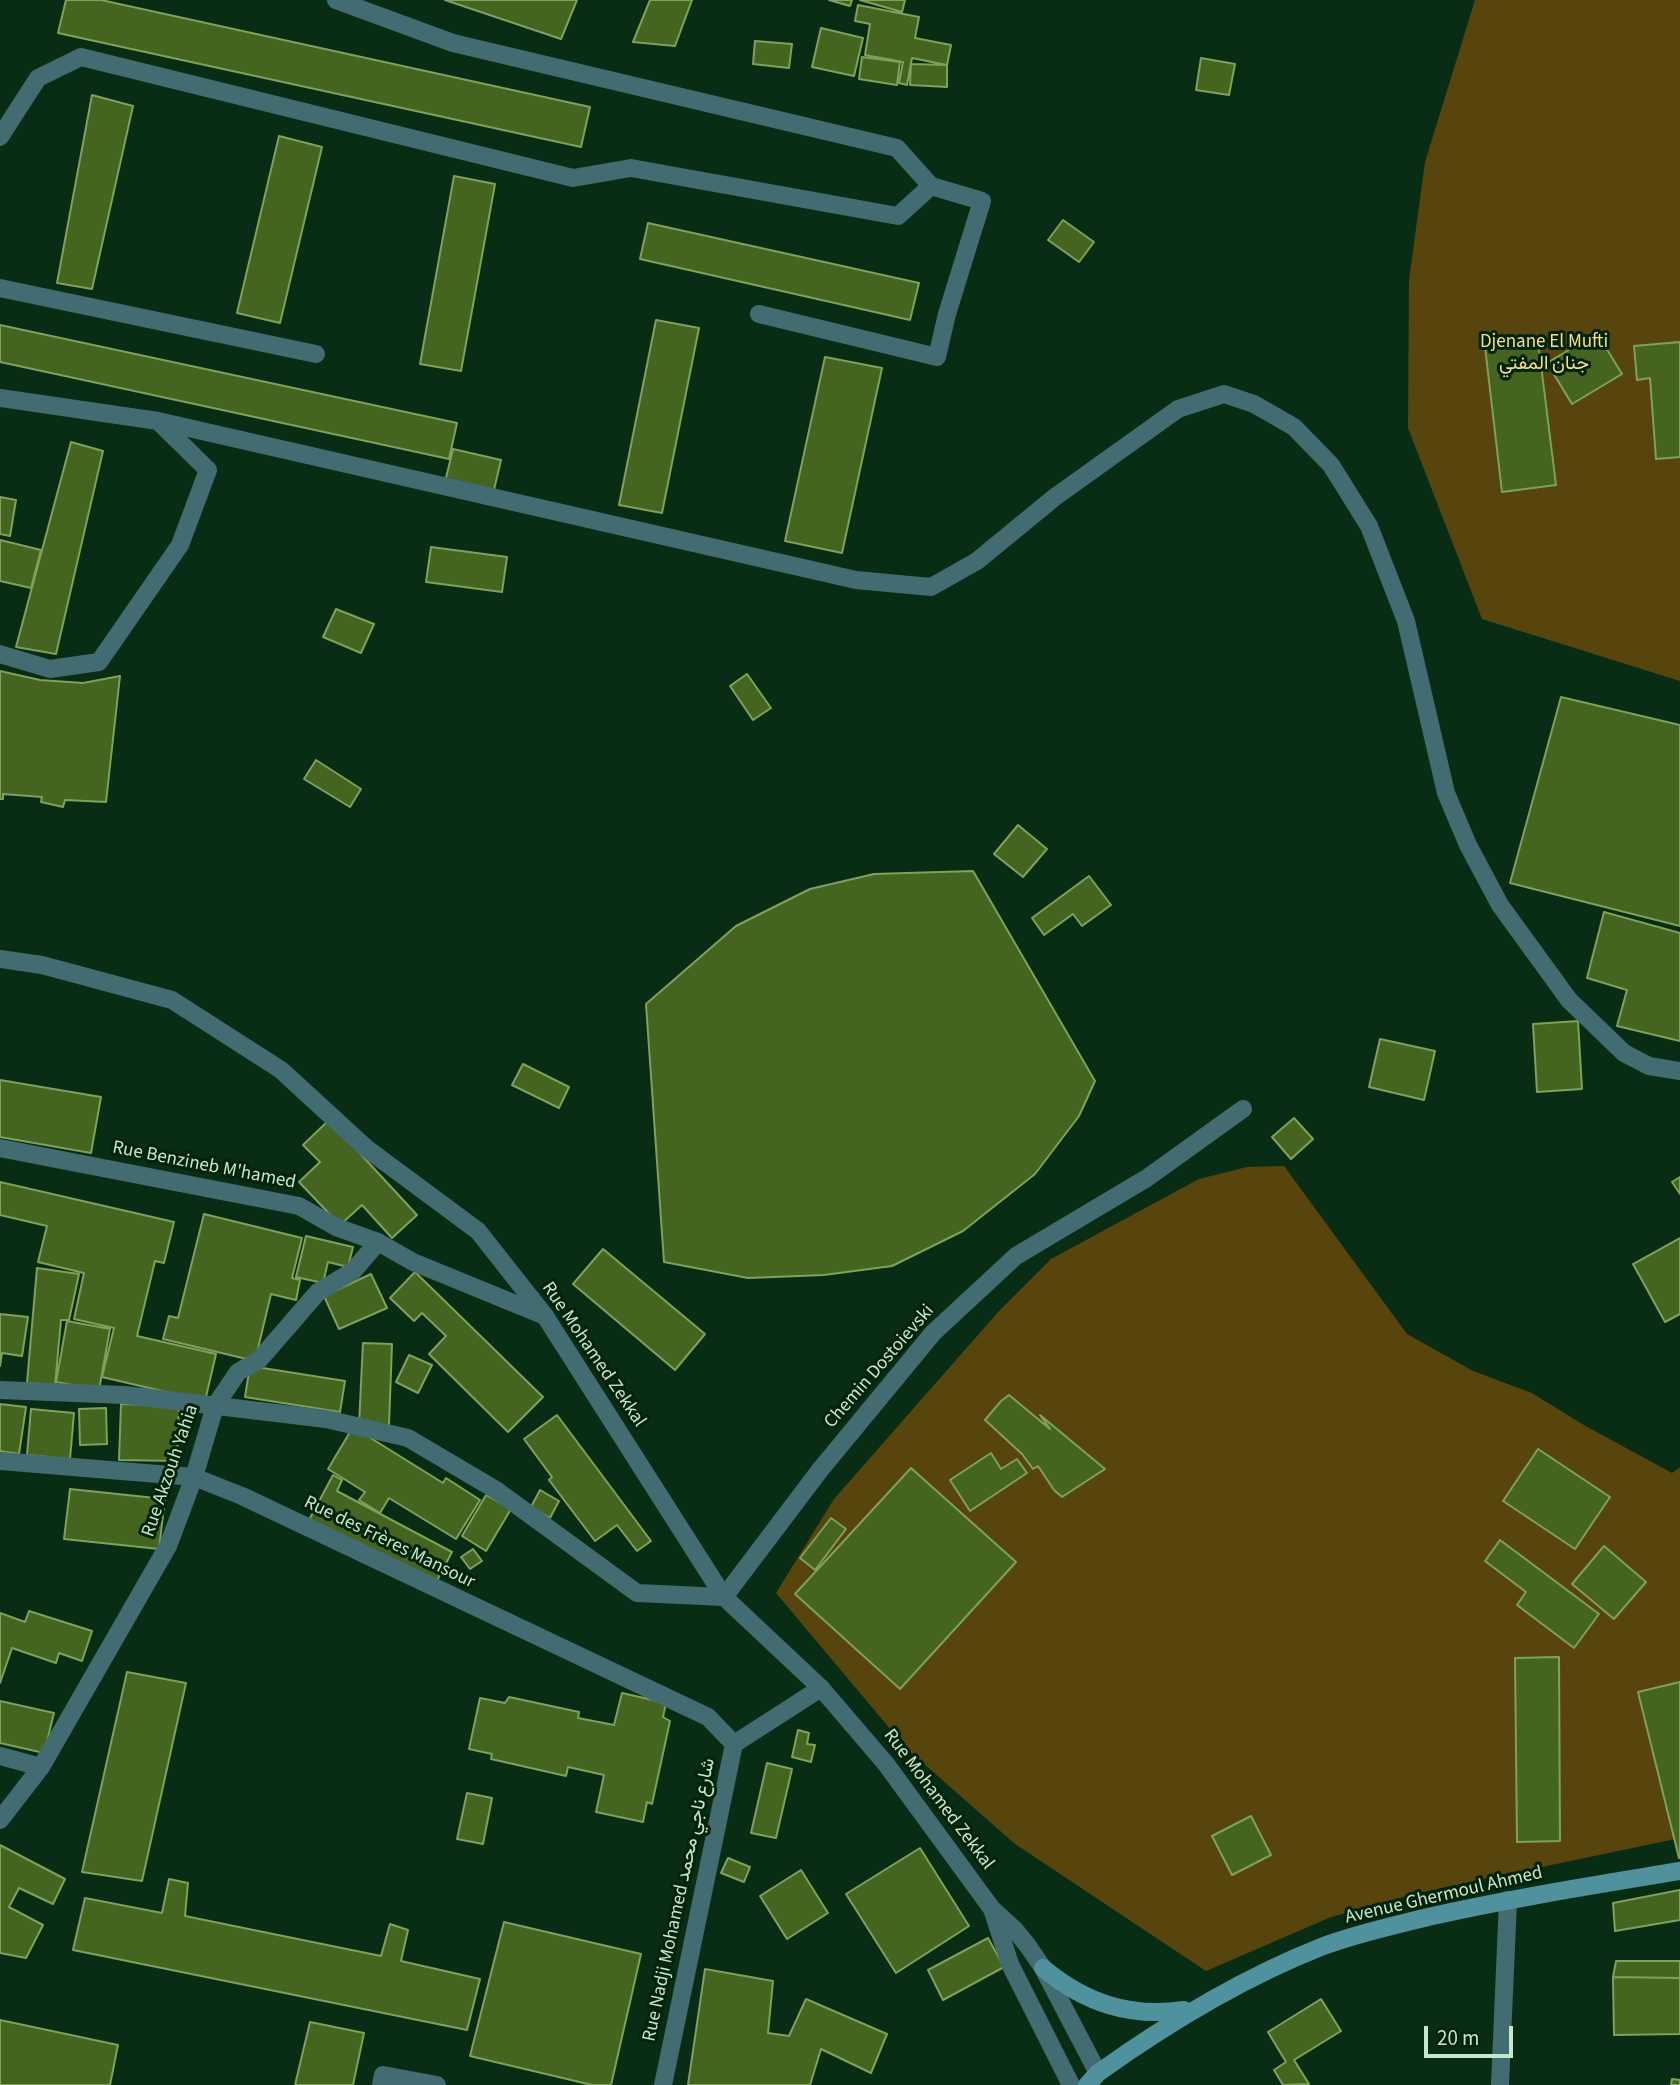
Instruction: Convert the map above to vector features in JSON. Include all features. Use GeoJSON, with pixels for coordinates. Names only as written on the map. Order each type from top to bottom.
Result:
{"type":"FeatureCollection","features":[{"type":"Feature","properties":{"kind":"main road","name":"Avenue Ghermoul Ahmed"},"geometry":{"type":"LineString","coordinates":[[1093,2079],[1191,2009],[1266,1972],[1340,1941],[1378,1929],[1508,1900],[1680,1871]]}},
{"type":"Feature","properties":{"kind":"main road"},"geometry":{"type":"LineString","coordinates":[[1043,1968],[1063,1985],[1112,2007],[1138,2013],[1191,2009]]}},
{"type":"Feature","properties":{"kind":"street"},"geometry":{"type":"LineString","coordinates":[[336,0],[453,43],[897,148],[931,186],[982,201],[947,314],[937,356],[759,314]]}},
{"type":"Feature","properties":{"kind":"street"},"geometry":{"type":"LineString","coordinates":[[0,137],[38,78],[81,57],[573,178],[631,168],[898,216],[931,186]]}},
{"type":"Feature","properties":{"kind":"street"},"geometry":{"type":"LineString","coordinates":[[0,288],[316,355]]}},
{"type":"Feature","properties":{"kind":"street"},"geometry":{"type":"LineString","coordinates":[[0,398],[158,421],[856,580],[930,587],[977,561],[1055,497],[1178,409],[1224,394],[1254,404],[1294,427],[1331,465],[1369,526],[1406,621],[1446,793],[1468,845],[1500,905],[1569,1000],[1624,1053],[1649,1066],[1680,1071]]}},
{"type":"Feature","properties":{"kind":"street"},"geometry":{"type":"LineString","coordinates":[[0,654],[50,669],[99,662],[180,545],[208,470],[158,421]]}},
{"type":"Feature","properties":{"kind":"street","name":"Rue Mohamed Zekkal"},"geometry":{"type":"LineString","coordinates":[[0,959],[42,965],[172,1000],[281,1070],[366,1148],[478,1231],[545,1316],[724,1597],[821,1688],[886,1763],[992,1909],[1015,1930],[1043,1968],[1093,2079]]}},
{"type":"Feature","properties":{"kind":"street","name":"Chemin Dostoievski"},"geometry":{"type":"LineString","coordinates":[[724,1597],[820,1470],[933,1332],[1016,1256],[1147,1178],[1194,1141],[1242,1109]]}},
{"type":"Feature","properties":{"kind":"street","name":"Rue Benzineb M'hamed"},"geometry":{"type":"LineString","coordinates":[[0,1148],[299,1206],[336,1227],[378,1242],[413,1262],[545,1316]]}},
{"type":"Feature","properties":{"kind":"street","name":"Rue Akzouh Yahia"},"geometry":{"type":"LineString","coordinates":[[0,1820],[41,1767],[168,1546],[194,1477],[215,1406],[238,1372],[259,1360],[318,1292],[353,1271],[378,1242]]}},
{"type":"Feature","properties":{"kind":"street"},"geometry":{"type":"LineString","coordinates":[[0,1390],[125,1395],[326,1419],[408,1438],[496,1489],[637,1593],[724,1597]]}},
{"type":"Feature","properties":{"kind":"street","name":"Rue des Frères Mansour"},"geometry":{"type":"LineString","coordinates":[[0,1461],[194,1477],[243,1496],[708,1717],[734,1744]]}},
{"type":"Feature","properties":{"kind":"street","name":"Rue Nadji Mohamed شارع ناجي محمد"},"geometry":{"type":"LineString","coordinates":[[663,2085],[734,1744],[821,1688]]}},
{"type":"Feature","properties":{"kind":"street"},"geometry":{"type":"LineString","coordinates":[[0,1756],[41,1767]]}},
{"type":"Feature","properties":{"kind":"street"},"geometry":{"type":"LineString","coordinates":[[1500,2085],[1508,1900]]}},
{"type":"Feature","properties":{"kind":"street","name":"Rue Mohamed Zekkal"},"geometry":{"type":"LineString","coordinates":[[992,1909],[1014,1973],[1071,2085]]}},
{"type":"Feature","properties":{"kind":"street"},"geometry":{"type":"LineString","coordinates":[[382,2080],[437,2085]]}},
{"type":"Feature","properties":{"kind":"green space","name":"Djenane El Mufti جنان المفتي"},"geometry":{"type":"Polygon","coordinates":[[[1475,0],[1680,0],[1680,681],[1482,619],[1408,428],[1409,280],[1425,162],[1475,0]]]}},
{"type":"Feature","properties":{"kind":"green space"},"geometry":{"type":"Polygon","coordinates":[[[1284,1166],[1407,1334],[1473,1371],[1532,1393],[1582,1424],[1672,1473],[1680,1467],[1680,1838],[1418,1893],[1331,1917],[1206,1971],[1015,1844],[907,1749],[776,1593],[834,1499],[999,1311],[1051,1259],[1199,1179],[1247,1167],[1284,1166]]]}},
{"type":"Feature","properties":{"kind":"building"},"geometry":{"type":"Polygon","coordinates":[[[66,0],[101,0],[590,107],[581,147],[58,33],[66,0]]]}},
{"type":"Feature","properties":{"kind":"building"},"geometry":{"type":"Polygon","coordinates":[[[445,0],[577,0],[561,39],[445,0]]]}},
{"type":"Feature","properties":{"kind":"building"},"geometry":{"type":"Polygon","coordinates":[[[650,0],[692,0],[675,46],[633,42],[650,0]]]}},
{"type":"Feature","properties":{"kind":"building"},"geometry":{"type":"Polygon","coordinates":[[[829,0],[852,0],[850,6],[829,0]]]}},
{"type":"Feature","properties":{"kind":"building"},"geometry":{"type":"Polygon","coordinates":[[[860,0],[905,0],[902,12],[860,0]]]}},
{"type":"Feature","properties":{"kind":"building"},"geometry":{"type":"Polygon","coordinates":[[[858,5],[919,17],[915,38],[951,45],[947,65],[912,58],[907,85],[899,83],[903,62],[865,55],[870,24],[855,21],[858,5]]]}},
{"type":"Feature","properties":{"kind":"building"},"geometry":{"type":"Polygon","coordinates":[[[821,28],[863,38],[854,76],[812,67],[821,28]]]}},
{"type":"Feature","properties":{"kind":"building"},"geometry":{"type":"Polygon","coordinates":[[[755,41],[792,44],[789,68],[753,64],[755,41]]]}},
{"type":"Feature","properties":{"kind":"building"},"geometry":{"type":"Polygon","coordinates":[[[862,57],[900,62],[897,85],[859,79],[862,57]]]}},
{"type":"Feature","properties":{"kind":"building"},"geometry":{"type":"Polygon","coordinates":[[[1201,58],[1235,64],[1229,95],[1196,90],[1201,58]]]}},
{"type":"Feature","properties":{"kind":"building"},"geometry":{"type":"Polygon","coordinates":[[[911,64],[947,65],[947,87],[910,85],[911,64]]]}},
{"type":"Feature","properties":{"kind":"building"},"geometry":{"type":"Polygon","coordinates":[[[92,95],[133,106],[92,289],[57,283],[92,95]]]}},
{"type":"Feature","properties":{"kind":"building"},"geometry":{"type":"Polygon","coordinates":[[[279,136],[322,147],[280,323],[237,313],[279,136]]]}},
{"type":"Feature","properties":{"kind":"building"},"geometry":{"type":"Polygon","coordinates":[[[454,176],[495,184],[461,371],[420,364],[454,176]]]}},
{"type":"Feature","properties":{"kind":"building"},"geometry":{"type":"Polygon","coordinates":[[[1063,220],[1094,242],[1079,262],[1048,240],[1063,220]]]}},
{"type":"Feature","properties":{"kind":"building"},"geometry":{"type":"Polygon","coordinates":[[[648,223],[919,283],[910,320],[640,259],[648,223]]]}},
{"type":"Feature","properties":{"kind":"building"},"geometry":{"type":"Polygon","coordinates":[[[656,320],[699,328],[662,513],[619,505],[656,320]]]}},
{"type":"Feature","properties":{"kind":"building"},"geometry":{"type":"Polygon","coordinates":[[[0,325],[457,423],[449,459],[0,362],[0,325]]]}},
{"type":"Feature","properties":{"kind":"building"},"geometry":{"type":"Polygon","coordinates":[[[1597,333],[1622,374],[1572,404],[1547,363],[1597,333]]]}},
{"type":"Feature","properties":{"kind":"building"},"geometry":{"type":"Polygon","coordinates":[[[1538,341],[1556,485],[1502,492],[1485,347],[1538,341]]]}},
{"type":"Feature","properties":{"kind":"building"},"geometry":{"type":"Polygon","coordinates":[[[1680,342],[1680,457],[1656,459],[1650,378],[1637,380],[1634,346],[1680,342]]]}},
{"type":"Feature","properties":{"kind":"building"},"geometry":{"type":"Polygon","coordinates":[[[825,357],[882,368],[842,553],[785,541],[825,357]]]}},
{"type":"Feature","properties":{"kind":"building"},"geometry":{"type":"Polygon","coordinates":[[[71,442],[103,451],[56,654],[16,647],[71,442]]]}},
{"type":"Feature","properties":{"kind":"building"},"geometry":{"type":"Polygon","coordinates":[[[453,449],[501,460],[493,494],[445,482],[453,449]]]}},
{"type":"Feature","properties":{"kind":"building"},"geometry":{"type":"Polygon","coordinates":[[[0,497],[16,500],[10,536],[0,534],[0,497]]]}},
{"type":"Feature","properties":{"kind":"building"},"geometry":{"type":"Polygon","coordinates":[[[0,540],[41,550],[31,588],[0,581],[0,540]]]}},
{"type":"Feature","properties":{"kind":"building"},"geometry":{"type":"Polygon","coordinates":[[[431,547],[507,557],[502,592],[426,582],[431,547]]]}},
{"type":"Feature","properties":{"kind":"building"},"geometry":{"type":"Polygon","coordinates":[[[336,609],[374,624],[361,653],[323,637],[336,609]]]}},
{"type":"Feature","properties":{"kind":"building"},"geometry":{"type":"Polygon","coordinates":[[[0,671],[40,680],[83,683],[120,676],[106,802],[65,800],[63,807],[41,802],[42,797],[3,794],[3,799],[0,799],[0,671]]]}},
{"type":"Feature","properties":{"kind":"building"},"geometry":{"type":"Polygon","coordinates":[[[747,674],[771,708],[753,720],[730,686],[747,674]]]}},
{"type":"Feature","properties":{"kind":"building"},"geometry":{"type":"Polygon","coordinates":[[[1561,697],[1680,725],[1680,926],[1510,883],[1561,697]]]}},
{"type":"Feature","properties":{"kind":"building"},"geometry":{"type":"Polygon","coordinates":[[[316,760],[361,789],[350,807],[304,779],[316,760]]]}},
{"type":"Feature","properties":{"kind":"building"},"geometry":{"type":"Polygon","coordinates":[[[1018,825],[1047,849],[1023,877],[994,854],[1018,825]]]}},
{"type":"Feature","properties":{"kind":"building"},"geometry":{"type":"Polygon","coordinates":[[[973,871],[1095,1081],[1079,1116],[1035,1174],[963,1231],[892,1266],[824,1275],[748,1278],[664,1262],[646,1004],[736,926],[810,889],[874,874],[973,871]]]}},
{"type":"Feature","properties":{"kind":"building"},"geometry":{"type":"Polygon","coordinates":[[[1089,876],[1111,905],[1082,926],[1073,914],[1044,935],[1032,918],[1089,876]]]}},
{"type":"Feature","properties":{"kind":"building"},"geometry":{"type":"Polygon","coordinates":[[[1604,912],[1680,933],[1680,1041],[1617,1026],[1627,990],[1587,978],[1604,912]]]}},
{"type":"Feature","properties":{"kind":"building"},"geometry":{"type":"Polygon","coordinates":[[[1578,1021],[1582,1089],[1537,1092],[1533,1024],[1578,1021]]]}},
{"type":"Feature","properties":{"kind":"building"},"geometry":{"type":"Polygon","coordinates":[[[1380,1039],[1435,1051],[1424,1100],[1369,1087],[1380,1039]]]}},
{"type":"Feature","properties":{"kind":"building"},"geometry":{"type":"Polygon","coordinates":[[[523,1064],[569,1087],[559,1108],[512,1085],[523,1064]]]}},
{"type":"Feature","properties":{"kind":"building"},"geometry":{"type":"Polygon","coordinates":[[[0,1080],[101,1097],[91,1153],[0,1137],[0,1080]]]}},
{"type":"Feature","properties":{"kind":"building"},"geometry":{"type":"Polygon","coordinates":[[[1294,1118],[1313,1139],[1291,1159],[1272,1137],[1294,1118]]]}},
{"type":"Feature","properties":{"kind":"building"},"geometry":{"type":"Polygon","coordinates":[[[329,1120],[417,1215],[392,1238],[362,1205],[340,1225],[299,1182],[320,1162],[303,1145],[329,1120]]]}},
{"type":"Feature","properties":{"kind":"building"},"geometry":{"type":"Polygon","coordinates":[[[1680,1177],[1680,1194],[1672,1182],[1680,1177]]]}},
{"type":"Feature","properties":{"kind":"building"},"geometry":{"type":"Polygon","coordinates":[[[0,1182],[174,1222],[164,1263],[155,1261],[137,1336],[216,1354],[205,1401],[102,1377],[114,1328],[74,1319],[84,1273],[38,1262],[47,1226],[0,1215],[0,1182]]]}},
{"type":"Feature","properties":{"kind":"building"},"geometry":{"type":"Polygon","coordinates":[[[204,1214],[302,1238],[292,1278],[300,1280],[296,1300],[271,1294],[255,1361],[163,1339],[169,1316],[178,1318],[204,1214]]]}},
{"type":"Feature","properties":{"kind":"building"},"geometry":{"type":"Polygon","coordinates":[[[306,1236],[353,1247],[348,1267],[328,1262],[323,1283],[296,1277],[306,1236]]]}},
{"type":"Feature","properties":{"kind":"building"},"geometry":{"type":"Polygon","coordinates":[[[1680,1238],[1680,1314],[1665,1322],[1633,1264],[1680,1238]]]}},
{"type":"Feature","properties":{"kind":"building"},"geometry":{"type":"Polygon","coordinates":[[[603,1249],[705,1334],[675,1370],[573,1284],[603,1249]]]}},
{"type":"Feature","properties":{"kind":"building"},"geometry":{"type":"Polygon","coordinates":[[[37,1268],[79,1274],[69,1320],[61,1320],[55,1385],[27,1383],[37,1268]]]}},
{"type":"Feature","properties":{"kind":"building"},"geometry":{"type":"Polygon","coordinates":[[[415,1272],[543,1397],[508,1432],[429,1354],[446,1336],[422,1313],[414,1321],[390,1298],[415,1272]]]}},
{"type":"Feature","properties":{"kind":"building"},"geometry":{"type":"Polygon","coordinates":[[[371,1274],[387,1308],[339,1329],[324,1296],[371,1274]]]}},
{"type":"Feature","properties":{"kind":"building"},"geometry":{"type":"Polygon","coordinates":[[[0,1314],[28,1317],[22,1356],[2,1353],[0,1366],[0,1314]]]}},
{"type":"Feature","properties":{"kind":"building"},"geometry":{"type":"Polygon","coordinates":[[[67,1321],[110,1329],[99,1390],[56,1382],[67,1321]]]}},
{"type":"Feature","properties":{"kind":"building"},"geometry":{"type":"Polygon","coordinates":[[[363,1343],[392,1344],[389,1425],[359,1425],[363,1343]]]}},
{"type":"Feature","properties":{"kind":"building"},"geometry":{"type":"Polygon","coordinates":[[[409,1355],[432,1365],[418,1393],[396,1382],[409,1355]]]}},
{"type":"Feature","properties":{"kind":"building"},"geometry":{"type":"Polygon","coordinates":[[[250,1366],[345,1381],[340,1412],[245,1397],[250,1366]]]}},
{"type":"Feature","properties":{"kind":"building"},"geometry":{"type":"Polygon","coordinates":[[[1009,1395],[1050,1429],[1040,1415],[1105,1469],[1062,1497],[1038,1466],[1033,1469],[1022,1454],[985,1420],[1009,1395]]]}},
{"type":"Feature","properties":{"kind":"building"},"geometry":{"type":"Polygon","coordinates":[[[0,1404],[26,1407],[19,1454],[0,1451],[0,1404]]]}},
{"type":"Feature","properties":{"kind":"building"},"geometry":{"type":"Polygon","coordinates":[[[121,1404],[179,1406],[177,1461],[119,1460],[121,1404]]]}},
{"type":"Feature","properties":{"kind":"building"},"geometry":{"type":"Polygon","coordinates":[[[106,1408],[107,1444],[80,1445],[79,1409],[106,1408]]]}},
{"type":"Feature","properties":{"kind":"building"},"geometry":{"type":"Polygon","coordinates":[[[31,1409],[74,1413],[70,1459],[27,1455],[31,1409]]]}},
{"type":"Feature","properties":{"kind":"building"},"geometry":{"type":"Polygon","coordinates":[[[557,1415],[651,1541],[637,1551],[617,1525],[595,1541],[549,1480],[552,1477],[524,1439],[557,1415]]]}},
{"type":"Feature","properties":{"kind":"building"},"geometry":{"type":"Polygon","coordinates":[[[353,1427],[443,1483],[446,1478],[480,1500],[456,1539],[389,1498],[380,1513],[359,1500],[365,1492],[328,1469],[353,1427]]]}},
{"type":"Feature","properties":{"kind":"building"},"geometry":{"type":"Polygon","coordinates":[[[1538,1449],[1610,1497],[1575,1549],[1503,1501],[1538,1449]]]}},
{"type":"Feature","properties":{"kind":"building"},"geometry":{"type":"Polygon","coordinates":[[[991,1453],[1001,1469],[1017,1459],[1027,1473],[970,1511],[950,1480],[991,1453]]]}},
{"type":"Feature","properties":{"kind":"building"},"geometry":{"type":"Polygon","coordinates":[[[911,1468],[1016,1562],[900,1689],[795,1594],[911,1468]]]}},
{"type":"Feature","properties":{"kind":"building"},"geometry":{"type":"Polygon","coordinates":[[[333,1475],[342,1480],[337,1491],[452,1552],[434,1586],[309,1520],[333,1475]]]}},
{"type":"Feature","properties":{"kind":"building"},"geometry":{"type":"Polygon","coordinates":[[[70,1489],[165,1499],[159,1549],[64,1539],[70,1489]]]}},
{"type":"Feature","properties":{"kind":"building"},"geometry":{"type":"Polygon","coordinates":[[[540,1490],[559,1501],[550,1518],[531,1507],[540,1490]]]}},
{"type":"Feature","properties":{"kind":"building"},"geometry":{"type":"Polygon","coordinates":[[[486,1495],[511,1509],[486,1551],[462,1536],[486,1495]]]}},
{"type":"Feature","properties":{"kind":"building"},"geometry":{"type":"Polygon","coordinates":[[[831,1518],[846,1529],[815,1570],[800,1558],[831,1518]]]}},
{"type":"Feature","properties":{"kind":"building"},"geometry":{"type":"Polygon","coordinates":[[[1500,1540],[1599,1614],[1574,1648],[1517,1605],[1526,1592],[1485,1561],[1500,1540]]]}},
{"type":"Feature","properties":{"kind":"building"},"geometry":{"type":"Polygon","coordinates":[[[1604,1546],[1646,1582],[1614,1619],[1572,1584],[1604,1546]]]}},
{"type":"Feature","properties":{"kind":"building"},"geometry":{"type":"Polygon","coordinates":[[[473,1549],[482,1561],[470,1569],[461,1557],[473,1549]]]}},
{"type":"Feature","properties":{"kind":"building"},"geometry":{"type":"Polygon","coordinates":[[[29,1611],[92,1631],[82,1661],[59,1653],[56,1663],[12,1648],[0,1683],[0,1613],[25,1622],[29,1611]]]}},
{"type":"Feature","properties":{"kind":"building"},"geometry":{"type":"Polygon","coordinates":[[[1559,1657],[1560,1841],[1517,1842],[1515,1658],[1559,1657]]]}},
{"type":"Feature","properties":{"kind":"building"},"geometry":{"type":"Polygon","coordinates":[[[127,1672],[186,1683],[142,1881],[82,1872],[127,1672]]]}},
{"type":"Feature","properties":{"kind":"building"},"geometry":{"type":"Polygon","coordinates":[[[1680,1682],[1680,1857],[1679,1858],[1638,1692],[1680,1682]]]}},
{"type":"Feature","properties":{"kind":"building"},"geometry":{"type":"Polygon","coordinates":[[[622,1693],[666,1703],[663,1717],[670,1721],[652,1804],[647,1802],[643,1822],[596,1812],[604,1775],[568,1767],[566,1776],[491,1759],[492,1754],[469,1749],[480,1698],[505,1703],[509,1697],[579,1712],[578,1718],[614,1725],[622,1693]]]}},
{"type":"Feature","properties":{"kind":"building"},"geometry":{"type":"Polygon","coordinates":[[[0,1701],[54,1713],[44,1753],[0,1743],[0,1701]]]}},
{"type":"Feature","properties":{"kind":"building"},"geometry":{"type":"Polygon","coordinates":[[[798,1730],[809,1733],[807,1744],[815,1745],[811,1762],[792,1757],[798,1730]]]}},
{"type":"Feature","properties":{"kind":"building"},"geometry":{"type":"Polygon","coordinates":[[[767,1763],[792,1769],[776,1838],[751,1833],[767,1763]]]}},
{"type":"Feature","properties":{"kind":"building"},"geometry":{"type":"Polygon","coordinates":[[[467,1793],[492,1798],[483,1844],[457,1839],[467,1793]]]}},
{"type":"Feature","properties":{"kind":"building"},"geometry":{"type":"Polygon","coordinates":[[[1251,1816],[1271,1855],[1232,1875],[1212,1836],[1251,1816]]]}},
{"type":"Feature","properties":{"kind":"building"},"geometry":{"type":"Polygon","coordinates":[[[0,1845],[65,1879],[53,1904],[19,1888],[9,1907],[43,1925],[26,1958],[0,1953],[0,1845]]]}},
{"type":"Feature","properties":{"kind":"building"},"geometry":{"type":"Polygon","coordinates":[[[920,1848],[969,1926],[896,1973],[846,1894],[920,1848]]]}},
{"type":"Feature","properties":{"kind":"building"},"geometry":{"type":"Polygon","coordinates":[[[728,1858],[750,1867],[744,1882],[721,1873],[728,1858]]]}},
{"type":"Feature","properties":{"kind":"building"},"geometry":{"type":"Polygon","coordinates":[[[801,1870],[828,1913],[787,1939],[760,1896],[801,1870]]]}},
{"type":"Feature","properties":{"kind":"building"},"geometry":{"type":"Polygon","coordinates":[[[169,1879],[188,1883],[185,1916],[381,1956],[390,1924],[408,1930],[401,1961],[480,1979],[467,2030],[73,1950],[85,1898],[162,1913],[169,1879]]]}},
{"type":"Feature","properties":{"kind":"building"},"geometry":{"type":"Polygon","coordinates":[[[1680,1890],[1680,1920],[1615,1931],[1613,1903],[1680,1890]]]}},
{"type":"Feature","properties":{"kind":"building"},"geometry":{"type":"Polygon","coordinates":[[[504,1922],[641,1954],[611,2085],[592,2085],[470,2056],[504,1922]]]}},
{"type":"Feature","properties":{"kind":"building"},"geometry":{"type":"Polygon","coordinates":[[[988,1938],[1004,1967],[943,2000],[928,1970],[988,1938]]]}},
{"type":"Feature","properties":{"kind":"building"},"geometry":{"type":"Polygon","coordinates":[[[1616,1961],[1680,1961],[1680,1978],[1613,1977],[1616,1961]]]}},
{"type":"Feature","properties":{"kind":"building"},"geometry":{"type":"Polygon","coordinates":[[[705,1969],[773,1981],[768,2033],[789,2036],[806,1999],[887,2034],[871,2073],[821,2049],[810,2085],[688,2085],[705,1969]]]}},
{"type":"Feature","properties":{"kind":"building"},"geometry":{"type":"Polygon","coordinates":[[[1613,1977],[1680,1978],[1680,2034],[1614,2035],[1613,1977]]]}},
{"type":"Feature","properties":{"kind":"building"},"geometry":{"type":"Polygon","coordinates":[[[1321,1999],[1341,2031],[1294,2060],[1309,2084],[1283,2085],[1274,2070],[1286,2062],[1268,2032],[1321,1999]]]}},
{"type":"Feature","properties":{"kind":"building"},"geometry":{"type":"Polygon","coordinates":[[[0,2020],[118,2045],[110,2085],[0,2085],[0,2020]]]}},
{"type":"Feature","properties":{"kind":"building"},"geometry":{"type":"Polygon","coordinates":[[[310,2022],[364,2033],[353,2085],[295,2085],[310,2022]]]}},
{"type":"Feature","properties":{"kind":"building"},"geometry":{"type":"Polygon","coordinates":[[[1672,2079],[1680,2080],[1680,2085],[1671,2085],[1672,2079]]]}}]}
